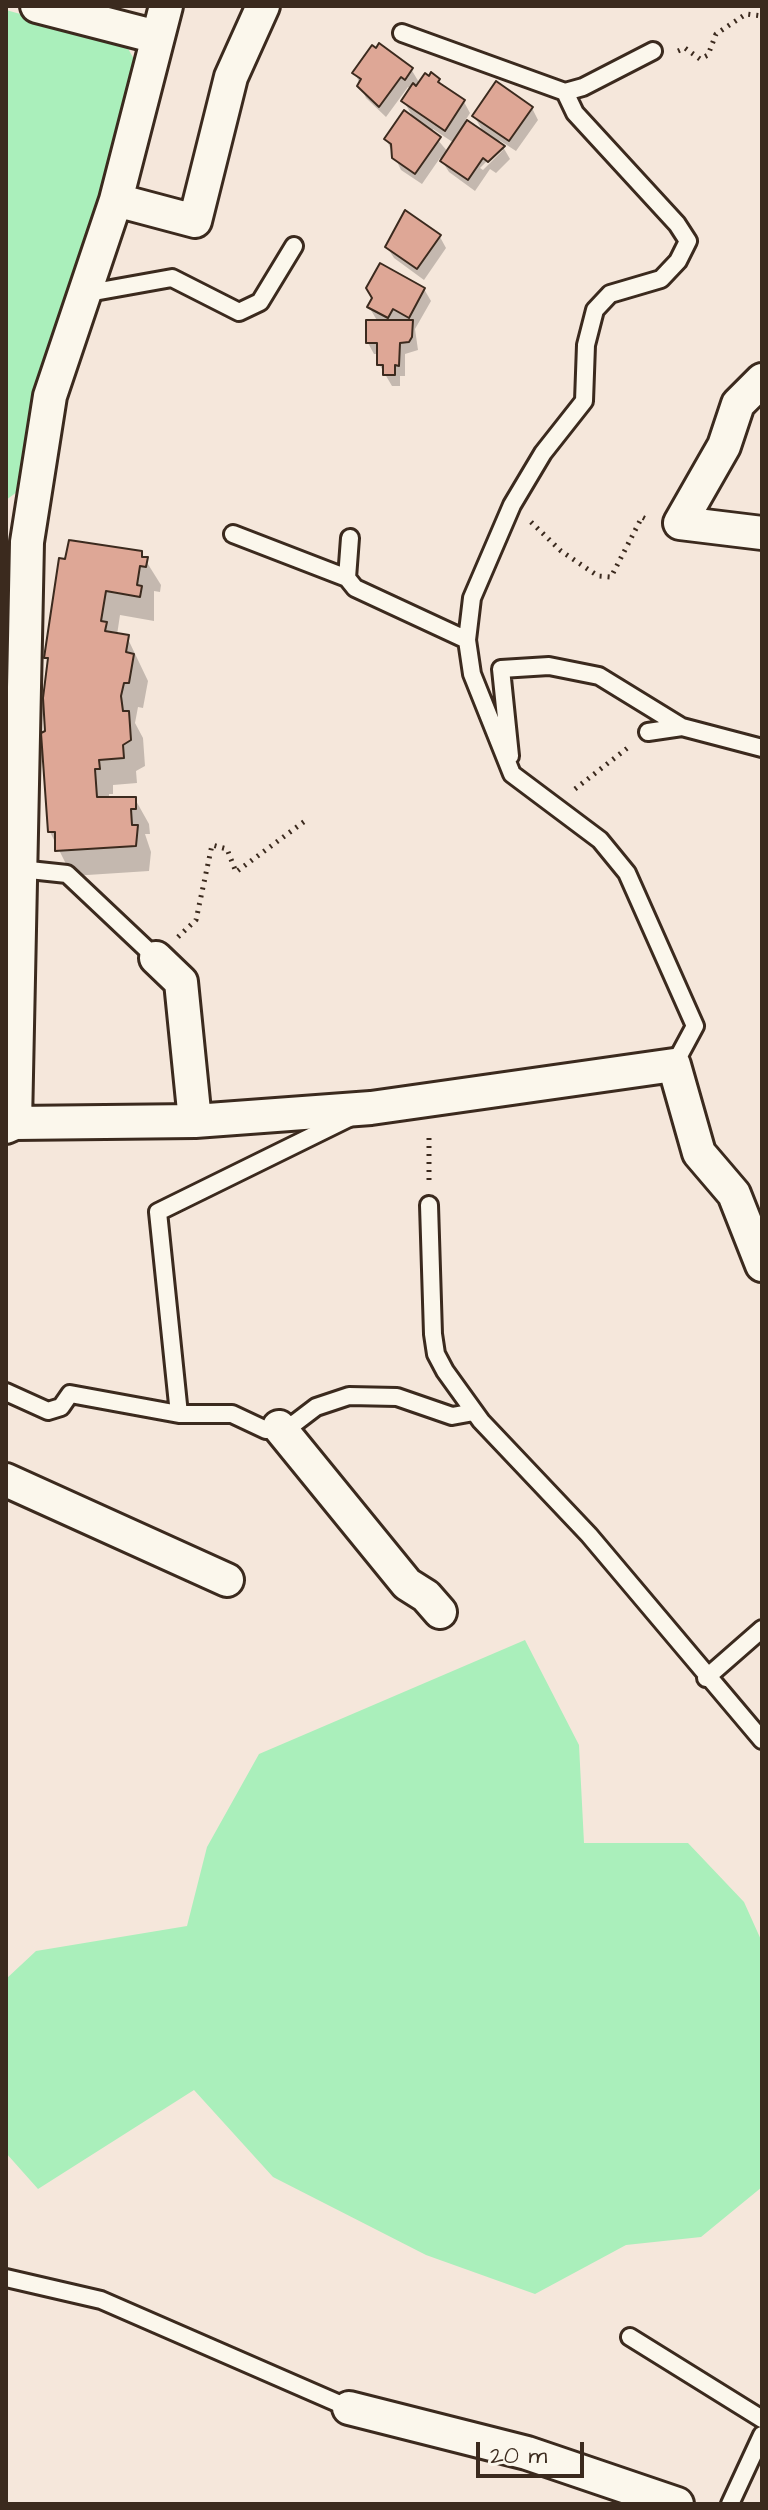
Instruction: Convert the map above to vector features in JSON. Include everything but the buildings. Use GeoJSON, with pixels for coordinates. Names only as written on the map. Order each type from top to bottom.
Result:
{"type":"FeatureCollection","features":[{"type":"Feature","properties":{"kind":"street"},"geometry":{"type":"LineString","coordinates":[[37,6],[162,21],[116,200],[50,396],[17,539],[10,1125],[195,1121],[371,1108],[674,1065],[699,1153],[734,1194],[762,1265]]}},
{"type":"Feature","properties":{"kind":"street"},"geometry":{"type":"LineString","coordinates":[[116,200],[195,221],[231,77],[263,6]]}},
{"type":"Feature","properties":{"kind":"street"},"geometry":{"type":"LineString","coordinates":[[762,380],[738,404],[724,446],[680,523],[762,533]]}},
{"type":"Feature","properties":{"kind":"street"},"geometry":{"type":"LineString","coordinates":[[156,958],[181,982],[195,1121]]}},
{"type":"Feature","properties":{"kind":"street"},"geometry":{"type":"LineString","coordinates":[[279,1427],[407,1584],[426,1596],[440,1612]]}},
{"type":"Feature","properties":{"kind":"street"},"geometry":{"type":"LineString","coordinates":[[6,1480],[227,1580]]}},
{"type":"Feature","properties":{"kind":"street"},"geometry":{"type":"LineString","coordinates":[[349,2408],[527,2453],[677,2504]]}},
{"type":"Feature","properties":{"kind":"lane"},"geometry":{"type":"LineString","coordinates":[[402,33],[565,92],[583,87],[653,51]]}},
{"type":"Feature","properties":{"kind":"lane"},"geometry":{"type":"LineString","coordinates":[[565,92],[575,113],[677,224],[688,241],[678,261],[661,279],[610,294],[595,310],[586,345],[584,401],[543,453],[512,505],[472,598],[467,640],[472,674],[512,774],[552,807],[600,840],[627,873],[695,1026],[674,1065]]}},
{"type":"Feature","properties":{"kind":"lane"},"geometry":{"type":"LineString","coordinates":[[82,295],[172,278],[239,312],[260,302],[294,246]]}},
{"type":"Feature","properties":{"kind":"lane"},"geometry":{"type":"LineString","coordinates":[[233,534],[347,578],[355,588],[467,640]]}},
{"type":"Feature","properties":{"kind":"lane"},"geometry":{"type":"LineString","coordinates":[[347,578],[350,538]]}},
{"type":"Feature","properties":{"kind":"lane"},"geometry":{"type":"LineString","coordinates":[[512,774],[501,669],[549,666],[599,676],[682,727],[762,748]]}},
{"type":"Feature","properties":{"kind":"lane"},"geometry":{"type":"LineString","coordinates":[[648,732],[682,727]]}},
{"type":"Feature","properties":{"kind":"lane"},"geometry":{"type":"LineString","coordinates":[[13,869],[67,874],[156,958]]}},
{"type":"Feature","properties":{"kind":"lane"},"geometry":{"type":"LineString","coordinates":[[179,1414],[158,1212],[371,1108]]}},
{"type":"Feature","properties":{"kind":"lane"},"geometry":{"type":"LineString","coordinates":[[429,1205],[436,1354],[474,1412],[589,1535],[706,1678],[762,1740]]}},
{"type":"Feature","properties":{"kind":"lane"},"geometry":{"type":"LineString","coordinates":[[6,1392],[48,1411],[61,1407],[70,1394],[179,1414],[232,1414],[266,1430],[295,1423],[316,1407],[349,1396],[397,1397],[452,1416],[474,1412]]}},
{"type":"Feature","properties":{"kind":"lane"},"geometry":{"type":"LineString","coordinates":[[706,1678],[762,1629]]}},
{"type":"Feature","properties":{"kind":"lane"},"geometry":{"type":"LineString","coordinates":[[6,2278],[101,2300],[349,2408]]}},
{"type":"Feature","properties":{"kind":"lane"},"geometry":{"type":"LineString","coordinates":[[630,2337],[762,2419]]}},
{"type":"Feature","properties":{"kind":"lane"},"geometry":{"type":"LineString","coordinates":[[730,2504],[762,2435]]}},
{"type":"Feature","properties":{"kind":"path"},"geometry":{"type":"LineString","coordinates":[[653,51],[662,58],[685,48],[700,59],[708,55],[716,34],[746,14],[762,16]]}},
{"type":"Feature","properties":{"kind":"path"},"geometry":{"type":"LineString","coordinates":[[512,505],[561,551],[598,576],[611,577],[642,517],[661,526],[680,523]]}},
{"type":"Feature","properties":{"kind":"path"},"geometry":{"type":"LineString","coordinates":[[552,807],[648,732]]}},
{"type":"Feature","properties":{"kind":"path"},"geometry":{"type":"LineString","coordinates":[[156,958],[196,920],[212,845],[227,849],[236,872],[305,821]]}},
{"type":"Feature","properties":{"kind":"path"},"geometry":{"type":"LineString","coordinates":[[429,1205],[430,1100]]}},
{"type":"Feature","properties":{"kind":"green space"},"geometry":{"type":"Polygon","coordinates":[[[6,10],[125,43],[136,63],[103,199],[50,340],[17,492],[6,500],[6,10]]]}},
{"type":"Feature","properties":{"kind":"green space"},"geometry":{"type":"Polygon","coordinates":[[[525,1640],[579,1745],[584,1843],[688,1843],[744,1902],[762,1942],[762,2187],[701,2237],[626,2245],[535,2294],[426,2255],[273,2177],[194,2090],[38,2189],[6,2153],[6,1979],[36,1951],[187,1926],[207,1847],[259,1754],[525,1640]]]}}]}
